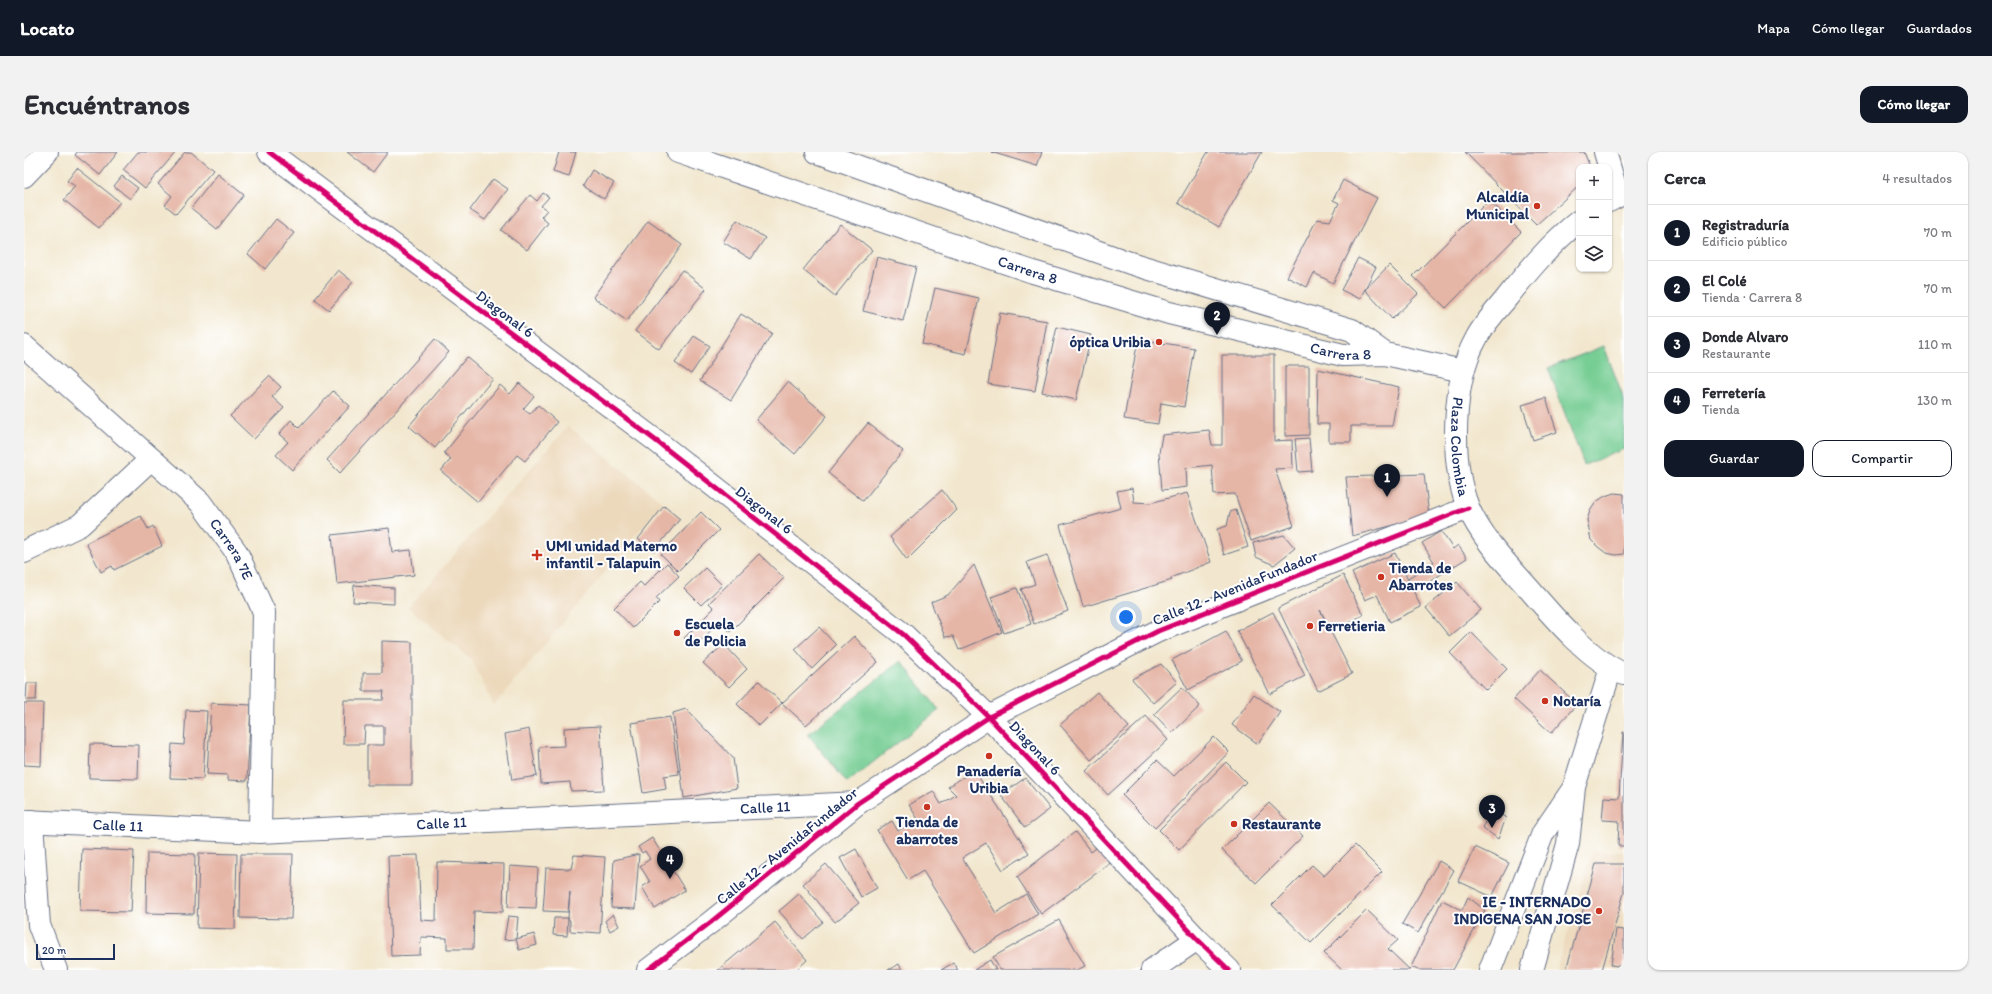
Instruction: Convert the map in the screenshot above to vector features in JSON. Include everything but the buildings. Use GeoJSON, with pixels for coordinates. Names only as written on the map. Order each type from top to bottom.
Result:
{"type":"FeatureCollection","features":[{"type":"Feature","properties":{"kind":"street"},"geometry":{"type":"LineString","coordinates":[[24,176],[47,152]]}},
{"type":"Feature","properties":{"kind":"street","name":"Diagonal 6"},"geometry":{"type":"LineString","coordinates":[[269,152],[648,436],[904,634],[989,716],[1197,939],[1230,970]]}},
{"type":"Feature","properties":{"kind":"street","name":"Carrera 8"},"geometry":{"type":"LineString","coordinates":[[678,152],[1033,272],[1169,312],[1343,355],[1385,354],[1463,371]]}},
{"type":"Feature","properties":{"kind":"street","name":"Carrera 8"},"geometry":{"type":"LineString","coordinates":[[817,152],[1130,263],[1352,330],[1385,354]]}},
{"type":"Feature","properties":{"kind":"street"},"geometry":{"type":"LineString","coordinates":[[1605,152],[1617,197]]}},
{"type":"Feature","properties":{"kind":"street","name":"Plaza Colombia"},"geometry":{"type":"LineString","coordinates":[[1576,223],[1540,258],[1491,316],[1476,339],[1463,371],[1457,431],[1458,461],[1468,508],[1482,531],[1504,560],[1556,620],[1617,671]]}},
{"type":"Feature","properties":{"kind":"street","name":"Carrera 7E"},"geometry":{"type":"LineString","coordinates":[[24,346],[200,502],[237,553],[264,612],[260,832]]}},
{"type":"Feature","properties":{"kind":"street"},"geometry":{"type":"LineString","coordinates":[[24,552],[80,525],[151,459]]}},
{"type":"Feature","properties":{"kind":"street","name":"Calle 12 - AvenidaFundador"},"geometry":{"type":"LineString","coordinates":[[648,970],[712,922],[858,803],[989,716],[1158,631],[1468,508]]}},
{"type":"Feature","properties":{"kind":"street"},"geometry":{"type":"LineString","coordinates":[[1490,970],[1543,833],[1574,787],[1617,671]]}},
{"type":"Feature","properties":{"kind":"street"},"geometry":{"type":"LineString","coordinates":[[1532,970],[1568,844],[1574,787]]}},
{"type":"Feature","properties":{"kind":"street","name":"Calle 11"},"geometry":{"type":"LineString","coordinates":[[28,821],[260,832],[858,803]]}},
{"type":"Feature","properties":{"kind":"street"},"geometry":{"type":"LineString","coordinates":[[28,821],[39,925],[56,970]]}},
{"type":"Feature","properties":{"kind":"street"},"geometry":{"type":"LineString","coordinates":[[1152,970],[1197,939]]}},
{"type":"Feature","properties":{"kind":"shaded area","name":"UMI unidad Materno infantil - Talapuin"},"geometry":{"type":"Polygon","coordinates":[[[568,426],[663,502],[494,706],[472,660],[408,607],[568,426]]]}},
{"type":"Feature","properties":{"kind":"shaded area","name":"IE - INTERNADO INDIGENA SAN JOSE"},"geometry":{"type":"Polygon","coordinates":[[[1592,851],[1624,852],[1624,970],[1556,970],[1592,851]]]}},
{"type":"Feature","properties":{"kind":"green space"},"geometry":{"type":"Polygon","coordinates":[[[1604,346],[1624,400],[1624,449],[1584,465],[1548,368],[1604,346]]]}},
{"type":"Feature","properties":{"kind":"green space"},"geometry":{"type":"Polygon","coordinates":[[[901,661],[939,710],[847,783],[808,734],[901,661]]]}},
{"type":"Feature","properties":{"kind":"cycle path"},"geometry":{"type":"LineString","coordinates":[[269,152],[655,440],[904,635],[989,717],[1197,939],[1229,970]]}},
{"type":"Feature","properties":{"kind":"cycle path"},"geometry":{"type":"LineString","coordinates":[[648,970],[711,922],[858,803],[989,717],[1158,631],[1468,508]]}},
{"type":"Feature","properties":{"kind":"place","name":"Alcaldía Municipal"},"geometry":{"type":"Point","coordinates":[1537,206]}},
{"type":"Feature","properties":{"kind":"place","name":"El Colé"},"geometry":{"type":"Point","coordinates":[1217,335]}},
{"type":"Feature","properties":{"kind":"place","name":"óptica Uribia"},"geometry":{"type":"Point","coordinates":[1159,342]}},
{"type":"Feature","properties":{"kind":"place","name":"Registraduría"},"geometry":{"type":"Point","coordinates":[1387,497]}},
{"type":"Feature","properties":{"kind":"place","name":"UMI unidad Materno infantil - Talapuin"},"geometry":{"type":"Point","coordinates":[537,555]}},
{"type":"Feature","properties":{"kind":"place","name":"Tienda de Abarrotes"},"geometry":{"type":"Point","coordinates":[1381,577]}},
{"type":"Feature","properties":{"kind":"place","name":"Ferretieria"},"geometry":{"type":"Point","coordinates":[1310,626]}},
{"type":"Feature","properties":{"kind":"place","name":"Escuela de Policia"},"geometry":{"type":"Point","coordinates":[677,633]}},
{"type":"Feature","properties":{"kind":"place","name":"Notaría"},"geometry":{"type":"Point","coordinates":[1545,701]}},
{"type":"Feature","properties":{"kind":"place","name":"Panadería Uribia"},"geometry":{"type":"Point","coordinates":[989,756]}},
{"type":"Feature","properties":{"kind":"place","name":"Tienda de abarrotes"},"geometry":{"type":"Point","coordinates":[927,807]}},
{"type":"Feature","properties":{"kind":"place","name":"Restaurante"},"geometry":{"type":"Point","coordinates":[1234,824]}},
{"type":"Feature","properties":{"kind":"place","name":"Donde Alvaro"},"geometry":{"type":"Point","coordinates":[1492,828]}},
{"type":"Feature","properties":{"kind":"place","name":"Ferretería"},"geometry":{"type":"Point","coordinates":[670,879]}},
{"type":"Feature","properties":{"kind":"place","name":"IE - INTERNADO INDIGENA SAN JOSE"},"geometry":{"type":"Point","coordinates":[1599,911]}}]}
